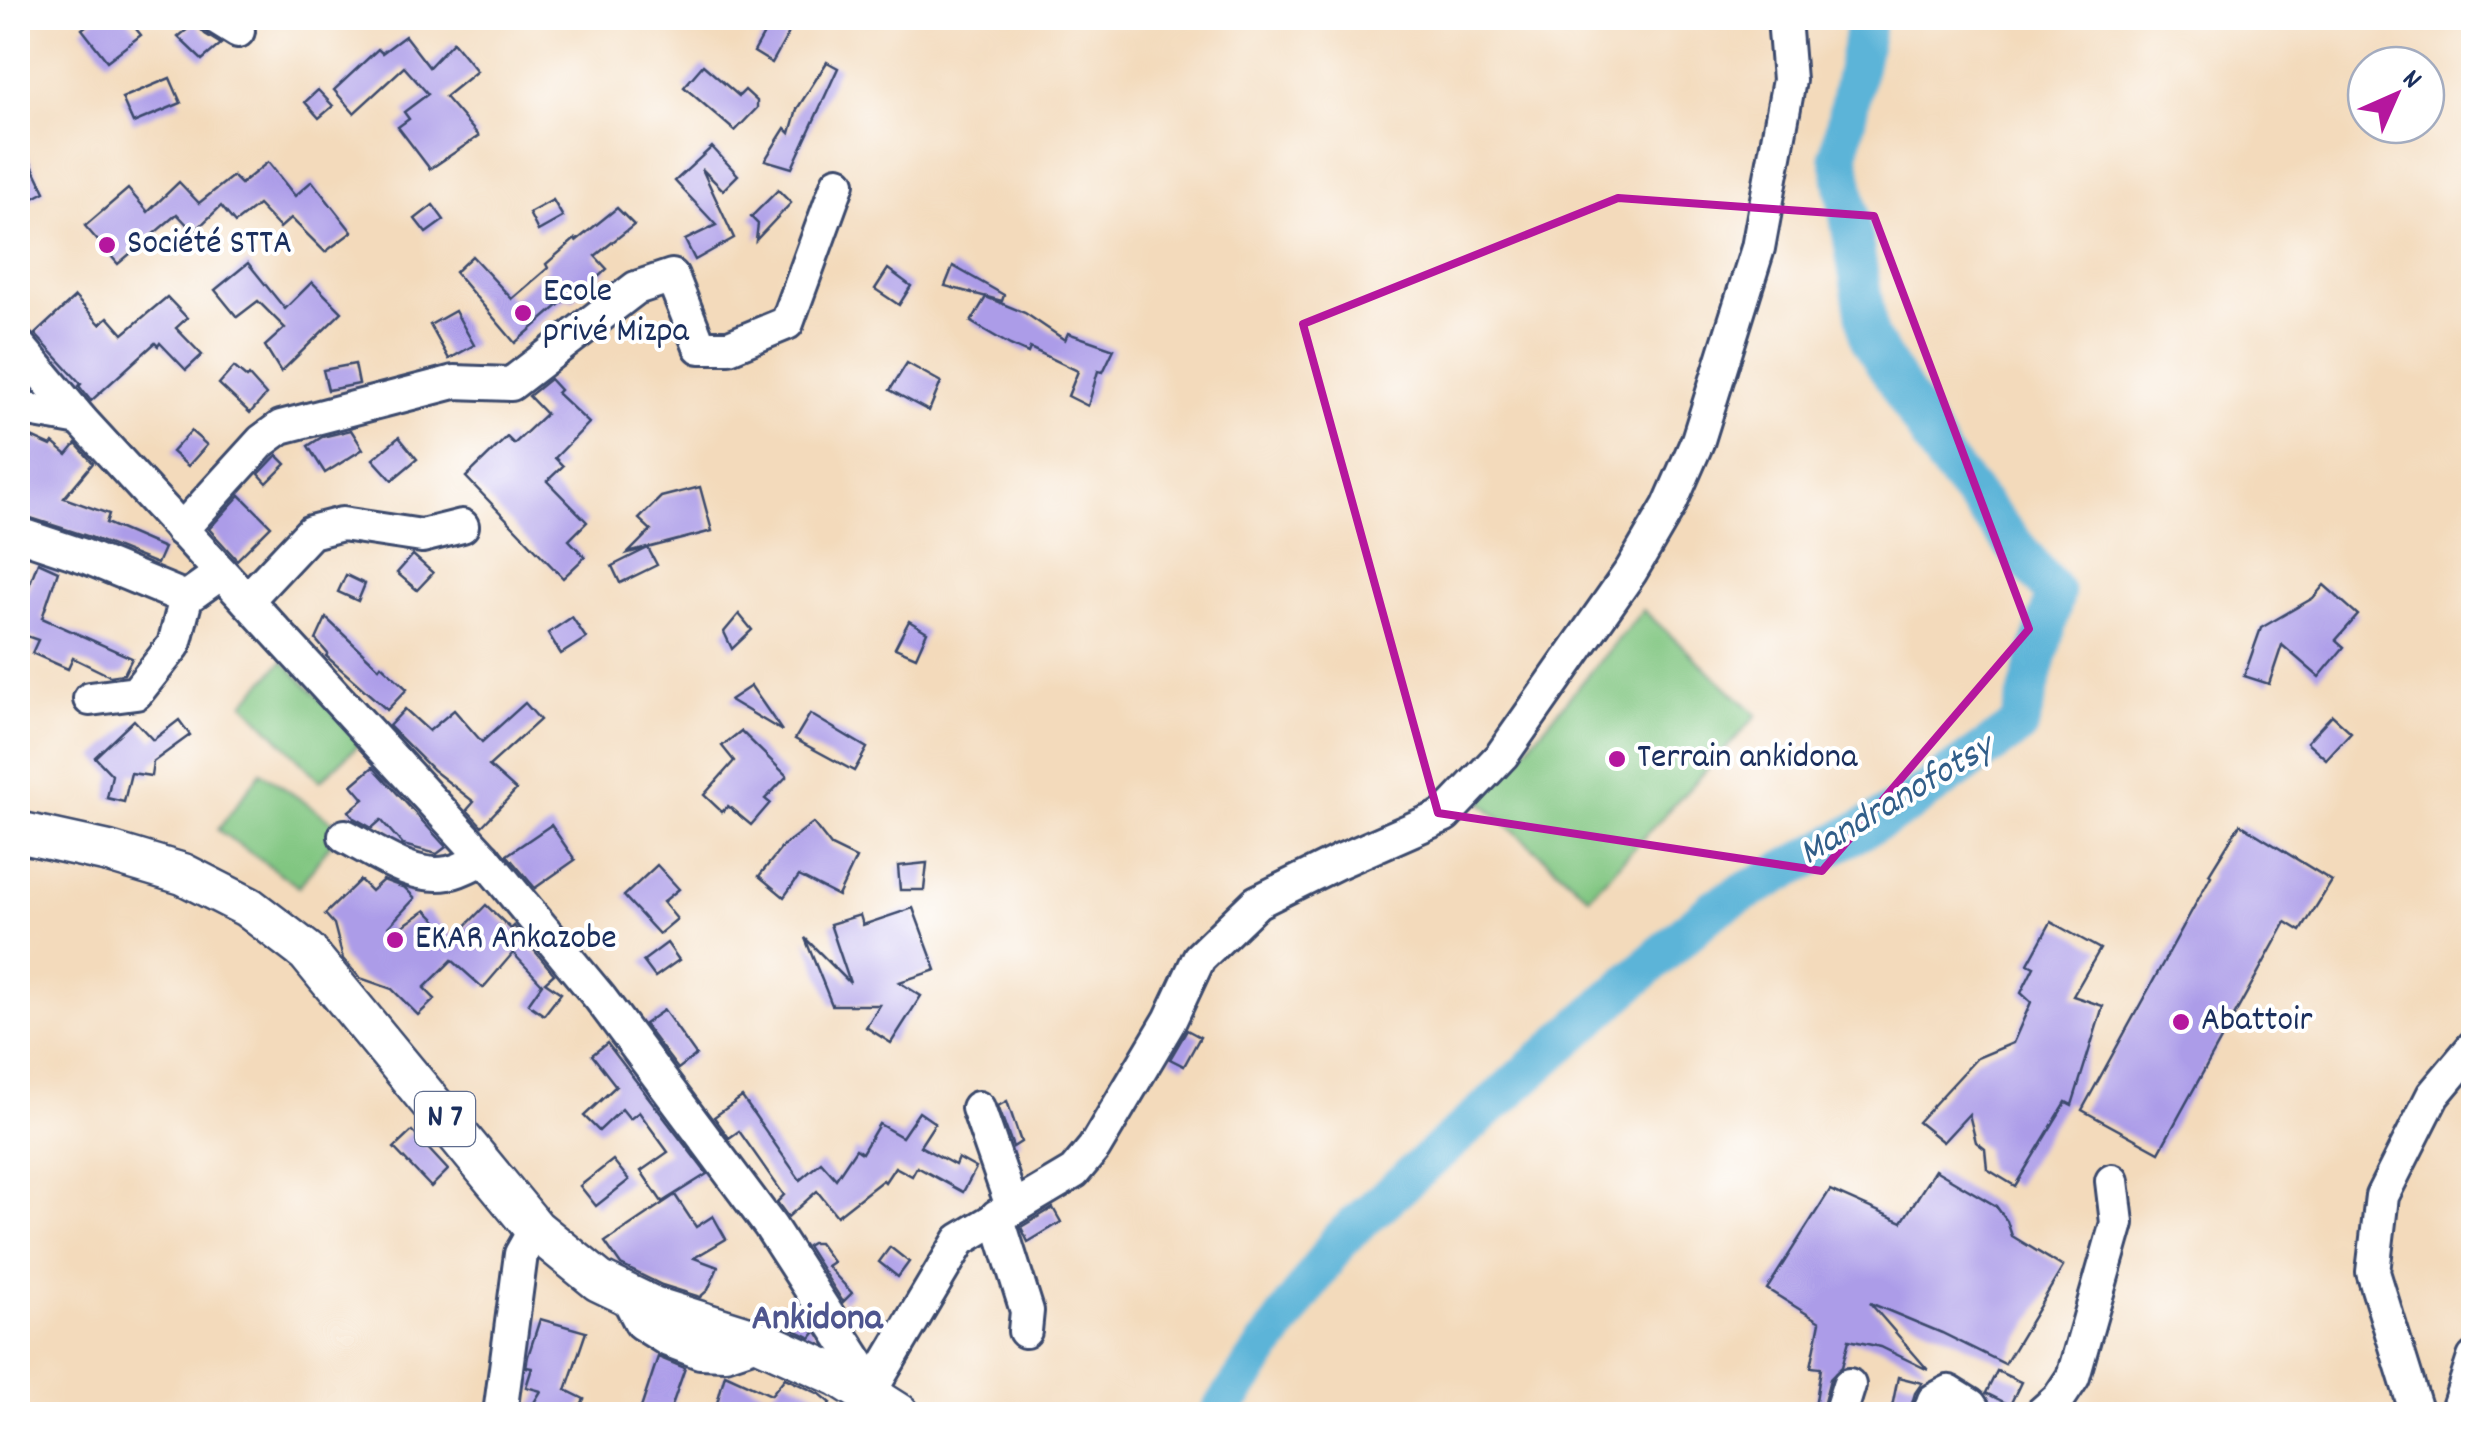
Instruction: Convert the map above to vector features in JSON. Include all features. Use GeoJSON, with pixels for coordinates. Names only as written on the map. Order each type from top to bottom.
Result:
{"type":"FeatureCollection","features":[{"type":"Feature","properties":{"kind":"main road","name":"N 7"},"geometry":{"type":"LineString","coordinates":[[19,829],[183,874],[248,907],[307,952],[535,1229],[600,1282],[653,1307],[762,1341],[885,1401]]}},
{"type":"Feature","properties":{"kind":"street"},"geometry":{"type":"LineString","coordinates":[[885,1401],[960,1240],[1074,1172],[1094,1148],[1170,1020],[1199,958],[1258,902],[1444,815],[1502,755],[1631,571],[1668,506],[1698,440],[1758,248],[1789,80],[1784,18]]}},
{"type":"Feature","properties":{"kind":"street"},"geometry":{"type":"LineString","coordinates":[[181,530],[262,440],[281,427],[454,382],[511,384],[636,288],[672,276],[700,347],[729,347],[788,323],[838,183]]}},
{"type":"Feature","properties":{"kind":"street"},"geometry":{"type":"LineString","coordinates":[[18,345],[80,420],[484,858],[600,998],[770,1226],[885,1401]]}},
{"type":"Feature","properties":{"kind":"street"},"geometry":{"type":"LineString","coordinates":[[18,408],[80,420]]}},
{"type":"Feature","properties":{"kind":"street"},"geometry":{"type":"LineString","coordinates":[[246,600],[311,532],[342,524],[422,536],[462,526]]}},
{"type":"Feature","properties":{"kind":"street"},"geometry":{"type":"LineString","coordinates":[[18,534],[186,598]]}},
{"type":"Feature","properties":{"kind":"street"},"geometry":{"type":"LineString","coordinates":[[90,698],[136,694],[174,645],[186,598],[221,572]]}},
{"type":"Feature","properties":{"kind":"street"},"geometry":{"type":"LineString","coordinates":[[345,836],[397,864],[433,874],[451,873],[484,858]]}},
{"type":"Feature","properties":{"kind":"street"},"geometry":{"type":"LineString","coordinates":[[2417,1414],[2373,1272],[2382,1196],[2433,1095],[2474,1046]]}},
{"type":"Feature","properties":{"kind":"street"},"geometry":{"type":"LineString","coordinates":[[978,1108],[1027,1311],[1025,1331]]}},
{"type":"Feature","properties":{"kind":"street"},"geometry":{"type":"LineString","coordinates":[[2042,1414],[2073,1377],[2117,1223],[2112,1181]]}},
{"type":"Feature","properties":{"kind":"street"},"geometry":{"type":"LineString","coordinates":[[500,1414],[521,1254],[535,1229]]}},
{"type":"Feature","properties":{"kind":"street"},"geometry":{"type":"LineString","coordinates":[[2456,1414],[2474,1358]]}},
{"type":"Feature","properties":{"kind":"street"},"geometry":{"type":"LineString","coordinates":[[1928,1414],[1934,1400],[1949,1392],[1970,1404],[1976,1414]]}},
{"type":"Feature","properties":{"kind":"highlighted area"},"geometry":{"type":"Polygon","coordinates":[[[1618,198],[1874,216],[2029,629],[1822,871],[1438,813],[1303,324],[1618,198]]]}},
{"type":"Feature","properties":{"kind":"green space","name":"Terrain ankidona"},"geometry":{"type":"Polygon","coordinates":[[[1643,610],[1757,715],[1589,897],[1481,802],[1643,610]]]}},
{"type":"Feature","properties":{"kind":"green space"},"geometry":{"type":"Polygon","coordinates":[[[283,661],[362,742],[320,781],[244,703],[283,661]]]}},
{"type":"Feature","properties":{"kind":"green space"},"geometry":{"type":"Polygon","coordinates":[[[261,772],[342,828],[299,887],[218,830],[261,772]]]}},
{"type":"Feature","properties":{"kind":"building"},"geometry":{"type":"Polygon","coordinates":[[[96,18],[127,18],[141,35],[107,61],[82,29],[96,18]]]}},
{"type":"Feature","properties":{"kind":"building"},"geometry":{"type":"Polygon","coordinates":[[[773,18],[797,18],[772,63],[754,52],[773,18]]]}},
{"type":"Feature","properties":{"kind":"building"},"geometry":{"type":"Polygon","coordinates":[[[195,23],[221,44],[202,60],[178,37],[195,23]]]}},
{"type":"Feature","properties":{"kind":"building"},"geometry":{"type":"Polygon","coordinates":[[[405,36],[429,67],[453,42],[477,71],[445,97],[479,136],[430,169],[398,127],[409,119],[404,112],[428,94],[404,67],[354,113],[334,90],[378,49],[382,53],[405,36]]]}},
{"type":"Feature","properties":{"kind":"building"},"geometry":{"type":"Polygon","coordinates":[[[827,62],[838,68],[792,168],[765,160],[785,128],[790,133],[797,109],[827,62]]]}},
{"type":"Feature","properties":{"kind":"building"},"geometry":{"type":"Polygon","coordinates":[[[703,65],[739,96],[745,90],[757,101],[757,108],[735,131],[684,87],[703,65]]]}},
{"type":"Feature","properties":{"kind":"building"},"geometry":{"type":"Polygon","coordinates":[[[170,78],[181,103],[133,123],[122,98],[170,78]]]}},
{"type":"Feature","properties":{"kind":"building"},"geometry":{"type":"Polygon","coordinates":[[[318,90],[333,106],[319,118],[305,102],[318,90]]]}},
{"type":"Feature","properties":{"kind":"building"},"geometry":{"type":"Polygon","coordinates":[[[18,136],[45,192],[18,206],[18,136]]]}},
{"type":"Feature","properties":{"kind":"building"},"geometry":{"type":"Polygon","coordinates":[[[712,147],[738,175],[723,190],[702,169],[734,238],[695,260],[685,240],[716,225],[675,181],[712,147]]]}},
{"type":"Feature","properties":{"kind":"building"},"geometry":{"type":"Polygon","coordinates":[[[268,162],[295,196],[312,181],[352,232],[325,252],[291,218],[280,228],[258,205],[235,223],[221,206],[194,232],[177,214],[118,264],[85,226],[128,189],[148,212],[179,182],[199,203],[233,176],[241,184],[268,162]]]}},
{"type":"Feature","properties":{"kind":"building"},"geometry":{"type":"Polygon","coordinates":[[[778,190],[791,203],[756,240],[758,224],[751,217],[778,190]]]}},
{"type":"Feature","properties":{"kind":"building"},"geometry":{"type":"Polygon","coordinates":[[[553,200],[563,217],[538,231],[529,213],[553,200]]]}},
{"type":"Feature","properties":{"kind":"building"},"geometry":{"type":"Polygon","coordinates":[[[433,205],[444,220],[426,233],[415,219],[433,205]]]}},
{"type":"Feature","properties":{"kind":"building"},"geometry":{"type":"Polygon","coordinates":[[[617,208],[634,225],[595,256],[607,269],[515,343],[455,272],[472,256],[512,299],[548,268],[546,264],[617,208]]]}},
{"type":"Feature","properties":{"kind":"building"},"geometry":{"type":"Polygon","coordinates":[[[248,263],[285,309],[312,282],[342,312],[281,372],[265,346],[285,328],[258,301],[237,317],[215,290],[248,263]]]}},
{"type":"Feature","properties":{"kind":"building"},"geometry":{"type":"Polygon","coordinates":[[[953,266],[1004,295],[1002,301],[945,286],[953,266]]]}},
{"type":"Feature","properties":{"kind":"building"},"geometry":{"type":"Polygon","coordinates":[[[888,269],[911,286],[899,305],[875,289],[888,269]]]}},
{"type":"Feature","properties":{"kind":"building"},"geometry":{"type":"Polygon","coordinates":[[[75,297],[100,324],[108,317],[123,334],[167,297],[187,318],[176,328],[202,355],[186,370],[160,343],[155,343],[91,401],[81,384],[35,334],[75,297]]]}},
{"type":"Feature","properties":{"kind":"building"},"geometry":{"type":"Polygon","coordinates":[[[986,297],[1025,313],[1065,340],[1068,333],[1114,349],[1103,372],[1098,371],[1088,406],[1068,396],[1078,371],[1030,348],[1028,353],[1010,345],[971,322],[986,297]]]}},
{"type":"Feature","properties":{"kind":"building"},"geometry":{"type":"Polygon","coordinates":[[[455,311],[474,345],[449,359],[430,325],[455,311]]]}},
{"type":"Feature","properties":{"kind":"building"},"geometry":{"type":"Polygon","coordinates":[[[907,363],[941,382],[929,411],[890,390],[907,363]]]}},
{"type":"Feature","properties":{"kind":"building"},"geometry":{"type":"Polygon","coordinates":[[[355,364],[359,384],[328,390],[323,370],[355,364]]]}},
{"type":"Feature","properties":{"kind":"building"},"geometry":{"type":"Polygon","coordinates":[[[234,367],[249,376],[266,395],[250,413],[219,384],[234,367]]]}},
{"type":"Feature","properties":{"kind":"building"},"geometry":{"type":"Polygon","coordinates":[[[550,379],[560,390],[557,393],[589,423],[555,458],[563,466],[547,481],[587,522],[569,540],[585,557],[563,578],[466,477],[507,437],[514,444],[546,414],[529,396],[550,379]]]}},
{"type":"Feature","properties":{"kind":"building"},"geometry":{"type":"Polygon","coordinates":[[[351,430],[363,449],[325,473],[308,446],[322,437],[351,430]]]}},
{"type":"Feature","properties":{"kind":"building"},"geometry":{"type":"Polygon","coordinates":[[[18,431],[51,446],[53,443],[67,455],[76,444],[93,463],[64,498],[109,514],[106,523],[164,548],[157,564],[18,514],[18,487],[27,457],[18,453],[18,431]]]}},
{"type":"Feature","properties":{"kind":"building"},"geometry":{"type":"Polygon","coordinates":[[[191,431],[207,445],[188,466],[172,452],[191,431]]]}},
{"type":"Feature","properties":{"kind":"building"},"geometry":{"type":"Polygon","coordinates":[[[399,437],[417,459],[392,480],[373,459],[399,437]]]}},
{"type":"Feature","properties":{"kind":"building"},"geometry":{"type":"Polygon","coordinates":[[[277,455],[286,464],[267,483],[259,474],[277,455]]]}},
{"type":"Feature","properties":{"kind":"building"},"geometry":{"type":"Polygon","coordinates":[[[700,487],[712,531],[628,553],[651,530],[639,519],[661,497],[700,487]]]}},
{"type":"Feature","properties":{"kind":"building"},"geometry":{"type":"Polygon","coordinates":[[[240,495],[271,526],[237,560],[209,529],[240,495]]]}},
{"type":"Feature","properties":{"kind":"building"},"geometry":{"type":"Polygon","coordinates":[[[648,548],[657,565],[620,583],[612,566],[648,548]]]}},
{"type":"Feature","properties":{"kind":"building"},"geometry":{"type":"Polygon","coordinates":[[[413,555],[433,573],[417,590],[397,573],[413,555]]]}},
{"type":"Feature","properties":{"kind":"building"},"geometry":{"type":"Polygon","coordinates":[[[38,562],[58,571],[42,618],[132,658],[124,674],[110,676],[73,658],[68,669],[32,653],[38,640],[18,633],[18,614],[38,562]]]}},
{"type":"Feature","properties":{"kind":"building"},"geometry":{"type":"Polygon","coordinates":[[[346,575],[365,584],[358,601],[338,592],[346,575]]]}},
{"type":"Feature","properties":{"kind":"building"},"geometry":{"type":"Polygon","coordinates":[[[2324,585],[2358,615],[2336,640],[2344,647],[2319,677],[2282,645],[2269,684],[2244,676],[2261,628],[2313,598],[2324,585]]]}},
{"type":"Feature","properties":{"kind":"building"},"geometry":{"type":"Polygon","coordinates":[[[739,614],[752,630],[732,649],[724,632],[739,614]]]}},
{"type":"Feature","properties":{"kind":"building"},"geometry":{"type":"Polygon","coordinates":[[[572,617],[586,638],[561,654],[548,633],[572,617]]]}},
{"type":"Feature","properties":{"kind":"building"},"geometry":{"type":"Polygon","coordinates":[[[326,618],[407,689],[387,710],[326,656],[316,640],[326,618]]]}},
{"type":"Feature","properties":{"kind":"building"},"geometry":{"type":"Polygon","coordinates":[[[909,621],[927,632],[916,657],[895,648],[909,621]]]}},
{"type":"Feature","properties":{"kind":"building"},"geometry":{"type":"Polygon","coordinates":[[[751,686],[782,731],[730,700],[751,686]]]}},
{"type":"Feature","properties":{"kind":"building"},"geometry":{"type":"Polygon","coordinates":[[[525,703],[540,720],[489,766],[516,790],[482,826],[467,810],[474,802],[433,770],[389,726],[405,709],[429,731],[454,710],[482,742],[525,703]]]}},
{"type":"Feature","properties":{"kind":"building"},"geometry":{"type":"Polygon","coordinates":[[[810,714],[867,748],[854,771],[795,739],[810,714]]]}},
{"type":"Feature","properties":{"kind":"building"},"geometry":{"type":"Polygon","coordinates":[[[2332,715],[2351,732],[2326,759],[2307,742],[2332,715]]]}},
{"type":"Feature","properties":{"kind":"building"},"geometry":{"type":"Polygon","coordinates":[[[134,720],[153,740],[179,720],[190,735],[153,762],[151,776],[131,773],[124,802],[107,798],[112,775],[95,757],[134,720]]]}},
{"type":"Feature","properties":{"kind":"building"},"geometry":{"type":"Polygon","coordinates":[[[741,731],[787,776],[765,799],[770,803],[751,825],[728,806],[722,812],[704,795],[734,761],[722,746],[741,731]]]}},
{"type":"Feature","properties":{"kind":"building"},"geometry":{"type":"Polygon","coordinates":[[[373,767],[446,847],[437,854],[403,845],[381,820],[372,828],[354,818],[349,811],[364,799],[352,785],[373,767]]]}},
{"type":"Feature","properties":{"kind":"building"},"geometry":{"type":"Polygon","coordinates":[[[813,823],[831,846],[856,858],[838,896],[799,876],[784,897],[759,876],[784,845],[813,823]]]}},
{"type":"Feature","properties":{"kind":"building","name":"Abattoir"},"geometry":{"type":"Polygon","coordinates":[[[2240,824],[2332,881],[2301,931],[2286,922],[2159,1152],[2082,1110],[2240,824]]]}},
{"type":"Feature","properties":{"kind":"building"},"geometry":{"type":"Polygon","coordinates":[[[551,825],[575,860],[535,888],[507,855],[551,825]]]}},
{"type":"Feature","properties":{"kind":"building"},"geometry":{"type":"Polygon","coordinates":[[[927,863],[924,890],[900,890],[898,866],[927,863]]]}},
{"type":"Feature","properties":{"kind":"building"},"geometry":{"type":"Polygon","coordinates":[[[657,865],[679,889],[663,902],[677,919],[659,934],[624,896],[657,865]]]}},
{"type":"Feature","properties":{"kind":"building"},"geometry":{"type":"Polygon","coordinates":[[[360,880],[371,891],[383,880],[405,888],[415,898],[389,926],[394,932],[426,910],[454,938],[486,905],[511,929],[514,926],[554,974],[545,982],[561,993],[544,1015],[528,1004],[542,984],[513,953],[483,988],[452,960],[424,988],[435,999],[418,1015],[392,989],[360,978],[343,959],[334,924],[325,914],[360,880]]]}},
{"type":"Feature","properties":{"kind":"building"},"geometry":{"type":"Polygon","coordinates":[[[913,908],[936,970],[899,982],[921,996],[891,1043],[866,1027],[880,1005],[832,1005],[805,938],[850,983],[830,924],[860,915],[863,925],[913,908]]]}},
{"type":"Feature","properties":{"kind":"building"},"geometry":{"type":"Polygon","coordinates":[[[2051,922],[2100,949],[2073,996],[2103,1006],[2072,1105],[2066,1102],[2015,1186],[1987,1169],[1985,1149],[1976,1142],[1969,1114],[1943,1142],[1918,1122],[1977,1058],[2013,1043],[2031,1002],[2021,993],[2034,967],[2028,964],[2051,922]]]}},
{"type":"Feature","properties":{"kind":"building"},"geometry":{"type":"Polygon","coordinates":[[[667,943],[679,960],[655,977],[643,961],[667,943]]]}},
{"type":"Feature","properties":{"kind":"building"},"geometry":{"type":"Polygon","coordinates":[[[664,1010],[696,1055],[678,1069],[644,1024],[664,1010]]]}},
{"type":"Feature","properties":{"kind":"building"},"geometry":{"type":"Polygon","coordinates":[[[1187,1030],[1200,1037],[1184,1066],[1170,1059],[1187,1030]]]}},
{"type":"Feature","properties":{"kind":"building"},"geometry":{"type":"Polygon","coordinates":[[[607,1043],[707,1174],[662,1202],[641,1171],[668,1152],[639,1112],[630,1119],[622,1109],[599,1131],[584,1116],[616,1086],[592,1055],[607,1043]]]}},
{"type":"Feature","properties":{"kind":"building"},"geometry":{"type":"Polygon","coordinates":[[[742,1097],[800,1180],[821,1162],[836,1179],[856,1149],[862,1153],[879,1124],[902,1137],[919,1112],[935,1123],[920,1146],[955,1165],[958,1158],[976,1168],[963,1192],[917,1167],[912,1176],[895,1167],[885,1182],[837,1216],[817,1191],[788,1217],[777,1202],[784,1195],[739,1131],[729,1138],[714,1117],[742,1097]]]}},
{"type":"Feature","properties":{"kind":"building"},"geometry":{"type":"Polygon","coordinates":[[[1007,1101],[1021,1142],[1013,1147],[998,1106],[1007,1101]]]}},
{"type":"Feature","properties":{"kind":"building"},"geometry":{"type":"Polygon","coordinates":[[[412,1131],[448,1170],[431,1187],[394,1148],[412,1131]]]}},
{"type":"Feature","properties":{"kind":"building"},"geometry":{"type":"Polygon","coordinates":[[[613,1160],[629,1180],[596,1206],[580,1186],[613,1160]]]}},
{"type":"Feature","properties":{"kind":"building"},"geometry":{"type":"Polygon","coordinates":[[[1935,1170],[1996,1206],[2012,1236],[2063,1267],[2005,1364],[1870,1303],[1928,1370],[1881,1347],[1849,1340],[1842,1367],[1830,1379],[1821,1414],[1814,1414],[1821,1368],[1811,1367],[1820,1322],[1767,1289],[1830,1190],[1902,1222],[1935,1170]]]}},
{"type":"Feature","properties":{"kind":"building"},"geometry":{"type":"Polygon","coordinates":[[[675,1195],[696,1227],[713,1216],[726,1239],[694,1258],[718,1267],[708,1290],[700,1297],[662,1285],[621,1265],[605,1242],[675,1195]]]}},
{"type":"Feature","properties":{"kind":"building"},"geometry":{"type":"Polygon","coordinates":[[[1053,1208],[1061,1222],[1028,1242],[1021,1227],[1053,1208]]]}},
{"type":"Feature","properties":{"kind":"building"},"geometry":{"type":"Polygon","coordinates":[[[819,1243],[833,1262],[827,1266],[852,1293],[843,1302],[807,1246],[819,1243]]]}},
{"type":"Feature","properties":{"kind":"building"},"geometry":{"type":"Polygon","coordinates":[[[890,1247],[909,1262],[898,1277],[879,1262],[890,1247]]]}},
{"type":"Feature","properties":{"kind":"building"},"geometry":{"type":"Polygon","coordinates":[[[800,1310],[815,1333],[811,1338],[784,1325],[800,1310]]]}},
{"type":"Feature","properties":{"kind":"building"},"geometry":{"type":"Polygon","coordinates":[[[540,1319],[586,1332],[566,1390],[584,1399],[576,1414],[527,1414],[541,1391],[526,1387],[532,1368],[526,1367],[528,1356],[540,1319]]]}},
{"type":"Feature","properties":{"kind":"building"},"geometry":{"type":"Polygon","coordinates":[[[658,1357],[685,1368],[669,1414],[639,1414],[658,1357]]]}},
{"type":"Feature","properties":{"kind":"building"},"geometry":{"type":"Polygon","coordinates":[[[1997,1371],[2021,1382],[2010,1405],[1986,1393],[1997,1371]]]}},
{"type":"Feature","properties":{"kind":"building"},"geometry":{"type":"Polygon","coordinates":[[[725,1374],[771,1395],[785,1378],[831,1403],[822,1414],[714,1414],[725,1374]]]}},
{"type":"Feature","properties":{"kind":"building"},"geometry":{"type":"Polygon","coordinates":[[[1898,1377],[1922,1383],[1909,1414],[1891,1412],[1898,1377]]]}},
{"type":"Feature","properties":{"kind":"waterway","name":"Mandranofotsy"},"geometry":{"type":"LineString","coordinates":[[1219,1414],[1340,1239],[1713,909],[1904,807],[2019,726],[2055,594],[1943,458],[1869,337],[1839,155],[1867,18]]}},
{"type":"Feature","properties":{"kind":"place","name":"Société STTA"},"geometry":{"type":"Point","coordinates":[107,245]}},
{"type":"Feature","properties":{"kind":"place","name":"Ecole privé Mizpa"},"geometry":{"type":"Point","coordinates":[523,313]}},
{"type":"Feature","properties":{"kind":"place","name":"Terrain ankidona"},"geometry":{"type":"Point","coordinates":[1617,759]}},
{"type":"Feature","properties":{"kind":"place","name":"EKAR Ankazobe"},"geometry":{"type":"Point","coordinates":[395,940]}},
{"type":"Feature","properties":{"kind":"place","name":"Abattoir"},"geometry":{"type":"Point","coordinates":[2181,1022]}},
{"type":"Feature","properties":{"kind":"district","name":"Ankidona"},"geometry":{"type":"Point","coordinates":[817,1320]}}]}
